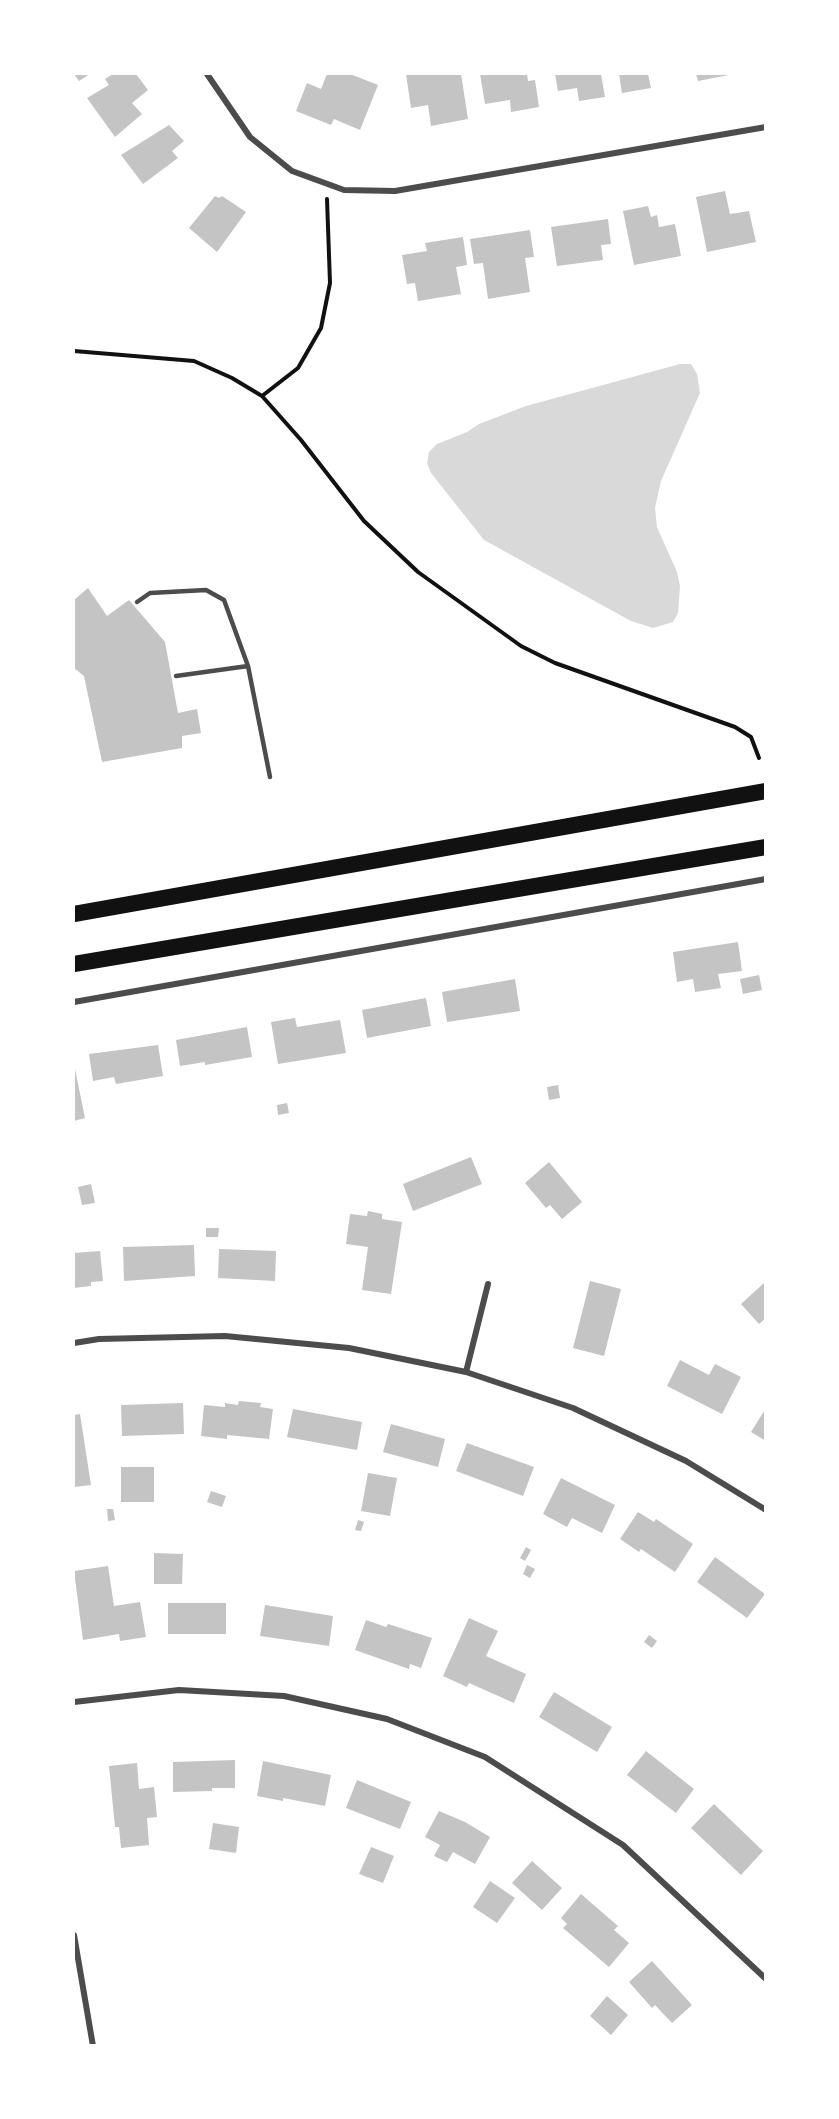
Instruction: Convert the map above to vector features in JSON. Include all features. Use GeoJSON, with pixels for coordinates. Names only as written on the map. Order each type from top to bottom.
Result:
{"type":"FeatureCollection","features":[{"type":"Feature","properties":{"kind":"highway"},"geometry":{"type":"LineString","coordinates":[[74,914],[765,791]]}},
{"type":"Feature","properties":{"kind":"highway"},"geometry":{"type":"LineString","coordinates":[[74,964],[765,847]]}},
{"type":"Feature","properties":{"kind":"street"},"geometry":{"type":"LineString","coordinates":[[207,74],[250,137],[291,171],[344,190],[395,191],[765,127]]}},
{"type":"Feature","properties":{"kind":"street"},"geometry":{"type":"LineString","coordinates":[[74,1002],[765,879]]}},
{"type":"Feature","properties":{"kind":"street"},"geometry":{"type":"LineString","coordinates":[[466,1372],[488,1284]]}},
{"type":"Feature","properties":{"kind":"street"},"geometry":{"type":"LineString","coordinates":[[74,1343],[99,1339],[225,1336],[349,1348],[466,1372],[573,1408],[686,1461],[765,1510]]}},
{"type":"Feature","properties":{"kind":"street"},"geometry":{"type":"LineString","coordinates":[[74,1702],[179,1690],[284,1696],[387,1719],[485,1757],[623,1845],[765,1979]]}},
{"type":"Feature","properties":{"kind":"street"},"geometry":{"type":"LineString","coordinates":[[74,1935],[93,2046]]}},
{"type":"Feature","properties":{"kind":"lane"},"geometry":{"type":"LineString","coordinates":[[137,603],[150,593],[206,590],[224,600],[248,666],[270,777]]}},
{"type":"Feature","properties":{"kind":"lane"},"geometry":{"type":"LineString","coordinates":[[176,676],[248,666]]}},
{"type":"Feature","properties":{"kind":"path"},"geometry":{"type":"LineString","coordinates":[[262,396],[298,368],[321,328],[330,283],[326,183]]}},
{"type":"Feature","properties":{"kind":"path"},"geometry":{"type":"LineString","coordinates":[[74,351],[194,361],[232,378],[262,396],[301,440],[364,521],[418,572],[521,646],[555,663],[735,727],[751,737],[759,758]]}},
{"type":"Feature","properties":{"kind":"shaded area"},"geometry":{"type":"Polygon","coordinates":[[[680,364],[691,364],[697,374],[700,393],[661,481],[655,508],[657,527],[677,572],[680,586],[678,613],[673,622],[653,628],[631,621],[484,540],[431,473],[427,463],[429,452],[437,444],[467,432],[479,424],[526,406],[680,364]]]}},
{"type":"Feature","properties":{"kind":"building"},"geometry":{"type":"Polygon","coordinates":[[[74,74],[90,74],[79,81],[74,74]]]}},
{"type":"Feature","properties":{"kind":"building"},"geometry":{"type":"Polygon","coordinates":[[[113,74],[136,74],[148,90],[132,103],[142,114],[115,137],[87,98],[109,85],[105,79],[113,74]]]}},
{"type":"Feature","properties":{"kind":"building"},"geometry":{"type":"Polygon","coordinates":[[[327,74],[350,74],[378,85],[360,130],[334,119],[331,125],[296,111],[307,83],[321,89],[327,74]]]}},
{"type":"Feature","properties":{"kind":"building"},"geometry":{"type":"Polygon","coordinates":[[[406,74],[461,74],[468,119],[431,126],[428,105],[411,108],[406,74]]]}},
{"type":"Feature","properties":{"kind":"building"},"geometry":{"type":"Polygon","coordinates":[[[480,74],[527,74],[528,81],[535,80],[539,107],[511,112],[510,100],[485,104],[480,74]]]}},
{"type":"Feature","properties":{"kind":"building"},"geometry":{"type":"Polygon","coordinates":[[[555,74],[601,74],[605,97],[579,101],[577,88],[558,91],[555,74]]]}},
{"type":"Feature","properties":{"kind":"building"},"geometry":{"type":"Polygon","coordinates":[[[619,74],[648,74],[651,88],[622,93],[619,74]]]}},
{"type":"Feature","properties":{"kind":"building"},"geometry":{"type":"Polygon","coordinates":[[[696,74],[729,74],[729,75],[698,81],[696,74]]]}},
{"type":"Feature","properties":{"kind":"building"},"geometry":{"type":"Polygon","coordinates":[[[169,125],[184,141],[172,151],[178,158],[143,184],[121,155],[169,125]]]}},
{"type":"Feature","properties":{"kind":"building"},"geometry":{"type":"Polygon","coordinates":[[[725,191],[730,214],[749,211],[756,242],[707,252],[696,197],[725,191]]]}},
{"type":"Feature","properties":{"kind":"building"},"geometry":{"type":"Polygon","coordinates":[[[215,196],[219,198],[222,196],[246,212],[217,252],[189,228],[215,196]]]}},
{"type":"Feature","properties":{"kind":"building"},"geometry":{"type":"Polygon","coordinates":[[[648,206],[651,217],[657,215],[659,227],[675,224],[681,256],[634,265],[623,211],[648,206]]]}},
{"type":"Feature","properties":{"kind":"building"},"geometry":{"type":"Polygon","coordinates":[[[608,219],[611,244],[601,245],[603,260],[557,266],[551,227],[608,219]]]}},
{"type":"Feature","properties":{"kind":"building"},"geometry":{"type":"Polygon","coordinates":[[[530,230],[534,257],[525,258],[530,292],[488,299],[483,263],[474,264],[470,239],[530,230]]]}},
{"type":"Feature","properties":{"kind":"building"},"geometry":{"type":"Polygon","coordinates":[[[463,237],[467,265],[456,267],[461,294],[418,301],[415,283],[407,284],[402,255],[427,251],[425,243],[463,237]]]}},
{"type":"Feature","properties":{"kind":"building"},"geometry":{"type":"Polygon","coordinates":[[[88,588],[107,616],[129,600],[165,642],[178,713],[197,709],[201,733],[182,736],[182,748],[102,762],[84,676],[74,668],[74,600],[88,588]]]}},
{"type":"Feature","properties":{"kind":"building"},"geometry":{"type":"Polygon","coordinates":[[[738,942],[742,971],[718,974],[721,988],[695,992],[693,979],[677,982],[673,952],[738,942]]]}},
{"type":"Feature","properties":{"kind":"building"},"geometry":{"type":"Polygon","coordinates":[[[759,975],[762,990],[743,994],[740,979],[759,975]]]}},
{"type":"Feature","properties":{"kind":"building"},"geometry":{"type":"Polygon","coordinates":[[[515,979],[520,1011],[447,1022],[442,992],[515,979]]]}},
{"type":"Feature","properties":{"kind":"building"},"geometry":{"type":"Polygon","coordinates":[[[426,998],[431,1026],[367,1038],[362,1010],[426,998]]]}},
{"type":"Feature","properties":{"kind":"building"},"geometry":{"type":"Polygon","coordinates":[[[295,1018],[297,1027],[340,1020],[346,1053],[278,1064],[271,1022],[295,1018]]]}},
{"type":"Feature","properties":{"kind":"building"},"geometry":{"type":"Polygon","coordinates":[[[247,1027],[252,1057],[205,1065],[205,1062],[180,1066],[176,1040],[247,1027]]]}},
{"type":"Feature","properties":{"kind":"building"},"geometry":{"type":"Polygon","coordinates":[[[158,1045],[163,1076],[116,1084],[114,1077],[93,1081],[89,1054],[158,1045]]]}},
{"type":"Feature","properties":{"kind":"building"},"geometry":{"type":"Polygon","coordinates":[[[74,1064],[85,1118],[74,1121],[74,1064]]]}},
{"type":"Feature","properties":{"kind":"building"},"geometry":{"type":"Polygon","coordinates":[[[558,1085],[560,1098],[549,1100],[547,1087],[558,1085]]]}},
{"type":"Feature","properties":{"kind":"building"},"geometry":{"type":"Polygon","coordinates":[[[287,1103],[289,1113],[278,1115],[277,1105],[287,1103]]]}},
{"type":"Feature","properties":{"kind":"building"},"geometry":{"type":"Polygon","coordinates":[[[471,1157],[482,1184],[413,1211],[403,1184],[471,1157]]]}},
{"type":"Feature","properties":{"kind":"building"},"geometry":{"type":"Polygon","coordinates":[[[549,1162],[582,1202],[562,1219],[550,1205],[546,1208],[525,1183],[549,1162]]]}},
{"type":"Feature","properties":{"kind":"building"},"geometry":{"type":"Polygon","coordinates":[[[91,1184],[95,1203],[82,1205],[78,1187],[91,1184]]]}},
{"type":"Feature","properties":{"kind":"building"},"geometry":{"type":"Polygon","coordinates":[[[368,1211],[382,1214],[382,1219],[402,1222],[391,1294],[362,1290],[368,1247],[346,1244],[350,1214],[367,1216],[368,1211]]]}},
{"type":"Feature","properties":{"kind":"building"},"geometry":{"type":"Polygon","coordinates":[[[206,1228],[219,1228],[218,1237],[206,1237],[206,1228]]]}},
{"type":"Feature","properties":{"kind":"building"},"geometry":{"type":"Polygon","coordinates":[[[194,1245],[195,1276],[124,1281],[123,1247],[194,1245]]]}},
{"type":"Feature","properties":{"kind":"building"},"geometry":{"type":"Polygon","coordinates":[[[219,1249],[276,1251],[275,1281],[218,1278],[219,1249]]]}},
{"type":"Feature","properties":{"kind":"building"},"geometry":{"type":"Polygon","coordinates":[[[100,1251],[103,1281],[91,1282],[91,1286],[74,1288],[74,1253],[100,1251]]]}},
{"type":"Feature","properties":{"kind":"building"},"geometry":{"type":"Polygon","coordinates":[[[590,1281],[621,1289],[604,1356],[573,1348],[590,1281]]]}},
{"type":"Feature","properties":{"kind":"building"},"geometry":{"type":"Polygon","coordinates":[[[764,1283],[766,1318],[759,1324],[741,1304],[764,1283]]]}},
{"type":"Feature","properties":{"kind":"building"},"geometry":{"type":"Polygon","coordinates":[[[680,1360],[709,1375],[715,1364],[741,1377],[722,1414],[667,1386],[680,1360]]]}},
{"type":"Feature","properties":{"kind":"building"},"geometry":{"type":"Polygon","coordinates":[[[239,1401],[261,1403],[260,1407],[273,1409],[269,1439],[227,1435],[227,1439],[201,1436],[204,1405],[225,1407],[225,1403],[238,1405],[239,1401]]]}},
{"type":"Feature","properties":{"kind":"building"},"geometry":{"type":"Polygon","coordinates":[[[183,1403],[184,1434],[122,1436],[121,1405],[183,1403]]]}},
{"type":"Feature","properties":{"kind":"building"},"geometry":{"type":"Polygon","coordinates":[[[766,1408],[766,1441],[751,1432],[766,1408]]]}},
{"type":"Feature","properties":{"kind":"building"},"geometry":{"type":"Polygon","coordinates":[[[293,1409],[362,1422],[357,1450],[287,1437],[293,1409]]]}},
{"type":"Feature","properties":{"kind":"building"},"geometry":{"type":"Polygon","coordinates":[[[80,1414],[91,1485],[74,1487],[74,1415],[80,1414]]]}},
{"type":"Feature","properties":{"kind":"building"},"geometry":{"type":"Polygon","coordinates":[[[391,1424],[445,1439],[438,1467],[383,1452],[391,1424]]]}},
{"type":"Feature","properties":{"kind":"building"},"geometry":{"type":"Polygon","coordinates":[[[467,1443],[534,1467],[523,1496],[456,1471],[467,1443]]]}},
{"type":"Feature","properties":{"kind":"building"},"geometry":{"type":"Polygon","coordinates":[[[121,1467],[154,1467],[154,1502],[121,1502],[121,1467]]]}},
{"type":"Feature","properties":{"kind":"building"},"geometry":{"type":"Polygon","coordinates":[[[368,1473],[397,1478],[390,1516],[361,1511],[368,1473]]]}},
{"type":"Feature","properties":{"kind":"building"},"geometry":{"type":"Polygon","coordinates":[[[561,1478],[615,1505],[602,1533],[572,1518],[567,1527],[543,1514],[561,1478]]]}},
{"type":"Feature","properties":{"kind":"building"},"geometry":{"type":"Polygon","coordinates":[[[211,1491],[226,1496],[222,1507],[207,1502],[211,1491]]]}},
{"type":"Feature","properties":{"kind":"building"},"geometry":{"type":"Polygon","coordinates":[[[107,1509],[113,1509],[115,1520],[108,1521],[107,1509]]]}},
{"type":"Feature","properties":{"kind":"building"},"geometry":{"type":"Polygon","coordinates":[[[638,1512],[654,1522],[656,1519],[693,1544],[675,1572],[641,1549],[639,1552],[620,1539],[638,1512]]]}},
{"type":"Feature","properties":{"kind":"building"},"geometry":{"type":"Polygon","coordinates":[[[358,1520],[364,1522],[361,1531],[355,1530],[358,1520]]]}},
{"type":"Feature","properties":{"kind":"building"},"geometry":{"type":"Polygon","coordinates":[[[526,1547],[531,1550],[525,1561],[520,1558],[526,1547]]]}},
{"type":"Feature","properties":{"kind":"building"},"geometry":{"type":"Polygon","coordinates":[[[154,1553],[183,1554],[182,1584],[154,1584],[154,1553]]]}},
{"type":"Feature","properties":{"kind":"building"},"geometry":{"type":"Polygon","coordinates":[[[715,1557],[765,1594],[747,1618],[697,1582],[715,1557]]]}},
{"type":"Feature","properties":{"kind":"building"},"geometry":{"type":"Polygon","coordinates":[[[527,1565],[535,1569],[530,1578],[523,1574],[527,1565]]]}},
{"type":"Feature","properties":{"kind":"building"},"geometry":{"type":"Polygon","coordinates":[[[108,1566],[114,1606],[140,1602],[146,1637],[120,1641],[119,1634],[83,1640],[74,1571],[108,1566]]]}},
{"type":"Feature","properties":{"kind":"building"},"geometry":{"type":"Polygon","coordinates":[[[168,1603],[226,1603],[226,1634],[168,1634],[168,1603]]]}},
{"type":"Feature","properties":{"kind":"building"},"geometry":{"type":"Polygon","coordinates":[[[265,1605],[333,1616],[329,1646],[260,1636],[265,1605]]]}},
{"type":"Feature","properties":{"kind":"building"},"geometry":{"type":"Polygon","coordinates":[[[469,1618],[498,1631],[486,1656],[526,1674],[514,1703],[469,1683],[467,1687],[443,1676],[469,1618]]]}},
{"type":"Feature","properties":{"kind":"building"},"geometry":{"type":"Polygon","coordinates":[[[366,1620],[386,1627],[388,1624],[432,1638],[421,1668],[410,1664],[409,1669],[355,1650],[366,1620]]]}},
{"type":"Feature","properties":{"kind":"building"},"geometry":{"type":"Polygon","coordinates":[[[649,1635],[657,1641],[652,1648],[644,1642],[649,1635]]]}},
{"type":"Feature","properties":{"kind":"building"},"geometry":{"type":"Polygon","coordinates":[[[554,1692],[612,1727],[597,1752],[539,1717],[554,1692]]]}},
{"type":"Feature","properties":{"kind":"building"},"geometry":{"type":"Polygon","coordinates":[[[646,1751],[694,1789],[676,1813],[627,1775],[646,1751]]]}},
{"type":"Feature","properties":{"kind":"building"},"geometry":{"type":"Polygon","coordinates":[[[235,1760],[235,1788],[173,1792],[173,1762],[235,1760]]]}},
{"type":"Feature","properties":{"kind":"building"},"geometry":{"type":"Polygon","coordinates":[[[263,1761],[331,1775],[325,1806],[283,1798],[283,1801],[257,1796],[263,1761]]]}},
{"type":"Feature","properties":{"kind":"building"},"geometry":{"type":"Polygon","coordinates":[[[137,1763],[139,1789],[154,1787],[157,1817],[147,1818],[149,1845],[121,1848],[119,1827],[115,1827],[109,1766],[137,1763]]]}},
{"type":"Feature","properties":{"kind":"building"},"geometry":{"type":"Polygon","coordinates":[[[357,1780],[411,1802],[400,1829],[346,1808],[357,1780]]]}},
{"type":"Feature","properties":{"kind":"building"},"geometry":{"type":"Polygon","coordinates":[[[714,1804],[763,1851],[741,1875],[691,1828],[714,1804]]]}},
{"type":"Feature","properties":{"kind":"building"},"geometry":{"type":"Polygon","coordinates":[[[439,1811],[465,1822],[490,1837],[475,1864],[453,1852],[447,1862],[434,1856],[440,1845],[425,1837],[439,1811]]]}},
{"type":"Feature","properties":{"kind":"building"},"geometry":{"type":"Polygon","coordinates":[[[213,1823],[239,1827],[236,1853],[209,1849],[213,1823]]]}},
{"type":"Feature","properties":{"kind":"building"},"geometry":{"type":"Polygon","coordinates":[[[371,1847],[394,1856],[383,1883],[359,1874],[371,1847]]]}},
{"type":"Feature","properties":{"kind":"building"},"geometry":{"type":"Polygon","coordinates":[[[532,1861],[562,1888],[542,1910],[512,1883],[532,1861]]]}},
{"type":"Feature","properties":{"kind":"building"},"geometry":{"type":"Polygon","coordinates":[[[490,1881],[515,1898],[497,1923],[473,1907],[490,1881]]]}},
{"type":"Feature","properties":{"kind":"building"},"geometry":{"type":"Polygon","coordinates":[[[581,1894],[618,1926],[614,1930],[629,1943],[609,1967],[563,1928],[567,1924],[561,1918],[581,1894]]]}},
{"type":"Feature","properties":{"kind":"building"},"geometry":{"type":"Polygon","coordinates":[[[652,1961],[692,2005],[672,2023],[655,2005],[652,2008],[629,1982],[652,1961]]]}},
{"type":"Feature","properties":{"kind":"building"},"geometry":{"type":"Polygon","coordinates":[[[607,1996],[628,2015],[611,2035],[590,2016],[607,1996]]]}}]}
